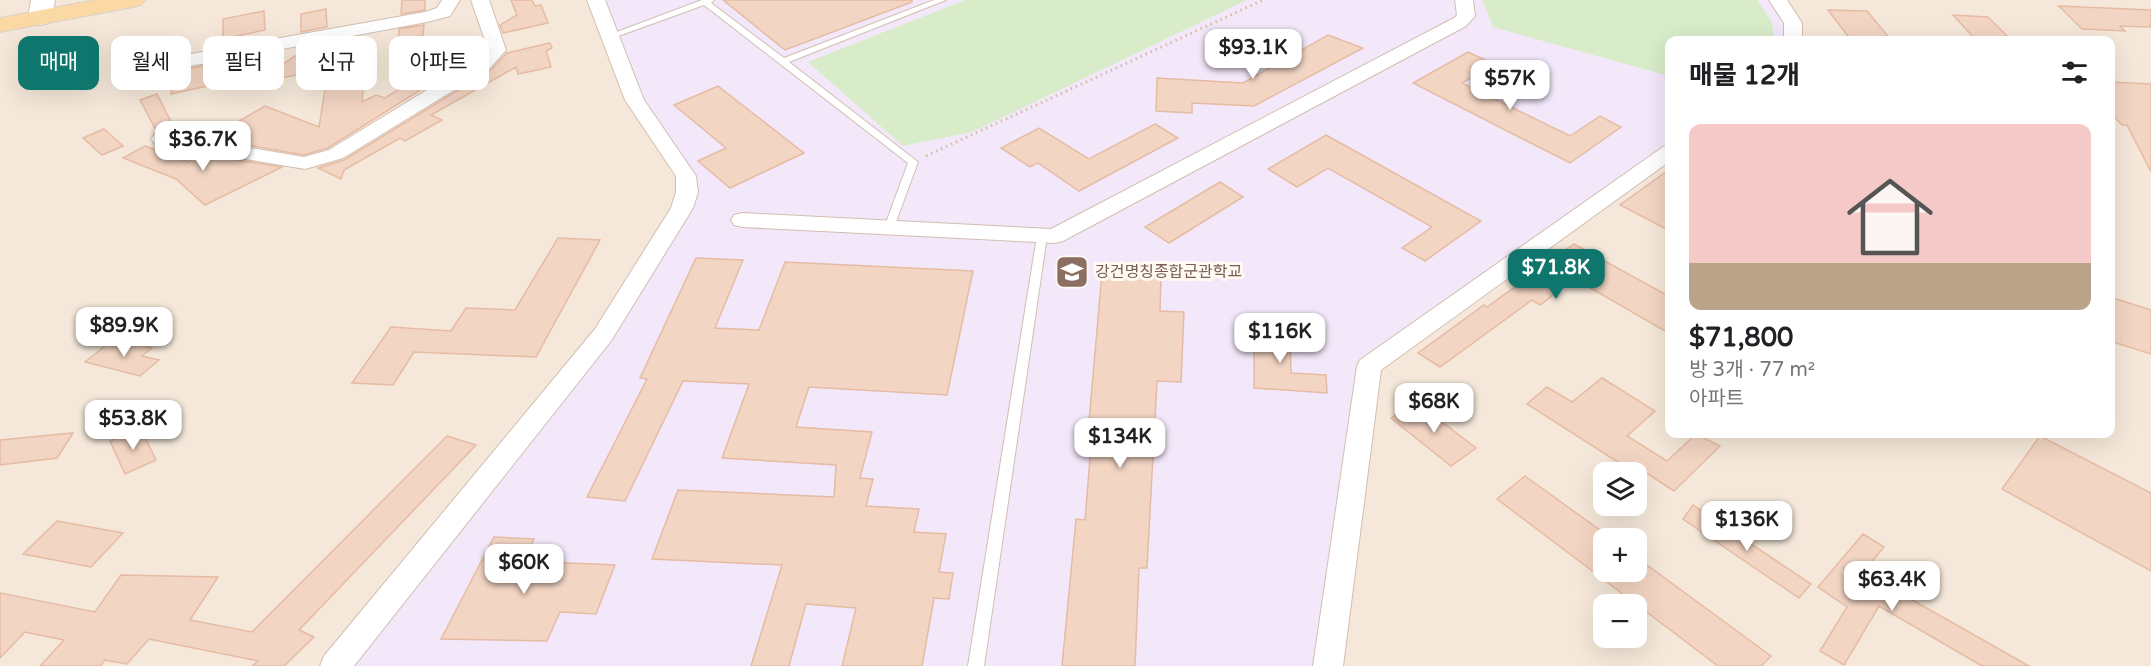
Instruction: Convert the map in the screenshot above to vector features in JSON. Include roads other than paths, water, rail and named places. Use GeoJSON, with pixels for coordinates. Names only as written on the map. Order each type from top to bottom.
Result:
{"type":"FeatureCollection","features":[{"type":"Feature","properties":{"kind":"main road"},"geometry":{"type":"LineString","coordinates":[[0,25],[41,9],[133,0]]}},
{"type":"Feature","properties":{"kind":"street"},"geometry":{"type":"LineString","coordinates":[[191,60],[427,17],[444,12],[451,0]]}},
{"type":"Feature","properties":{"kind":"street"},"geometry":{"type":"LineString","coordinates":[[161,140],[305,163],[336,154],[483,64],[497,50],[480,0]]}},
{"type":"Feature","properties":{"kind":"street"},"geometry":{"type":"LineString","coordinates":[[335,666],[603,335],[682,208],[687,192],[686,176],[635,100],[596,0]]}},
{"type":"Feature","properties":{"kind":"street"},"geometry":{"type":"LineString","coordinates":[[742,220],[1055,236],[1460,22],[1466,16],[1464,0]]}},
{"type":"Feature","properties":{"kind":"street"},"geometry":{"type":"LineString","coordinates":[[1778,0],[1793,23],[1793,36]]}},
{"type":"Feature","properties":{"kind":"street"},"geometry":{"type":"LineString","coordinates":[[1328,666],[1370,366],[1665,154]]}},
{"type":"Feature","properties":{"kind":"lane"},"geometry":{"type":"LineString","coordinates":[[782,62],[942,0]]}},
{"type":"Feature","properties":{"kind":"lane"},"geometry":{"type":"LineString","coordinates":[[610,36],[707,1],[782,62],[913,162],[889,228]]}},
{"type":"Feature","properties":{"kind":"lane"},"geometry":{"type":"LineString","coordinates":[[976,666],[1042,236]]}},
{"type":"Feature","properties":{"kind":"place","name":"강건명칭종합군관학교"},"geometry":{"type":"Point","coordinates":[1072,272]}}]}
